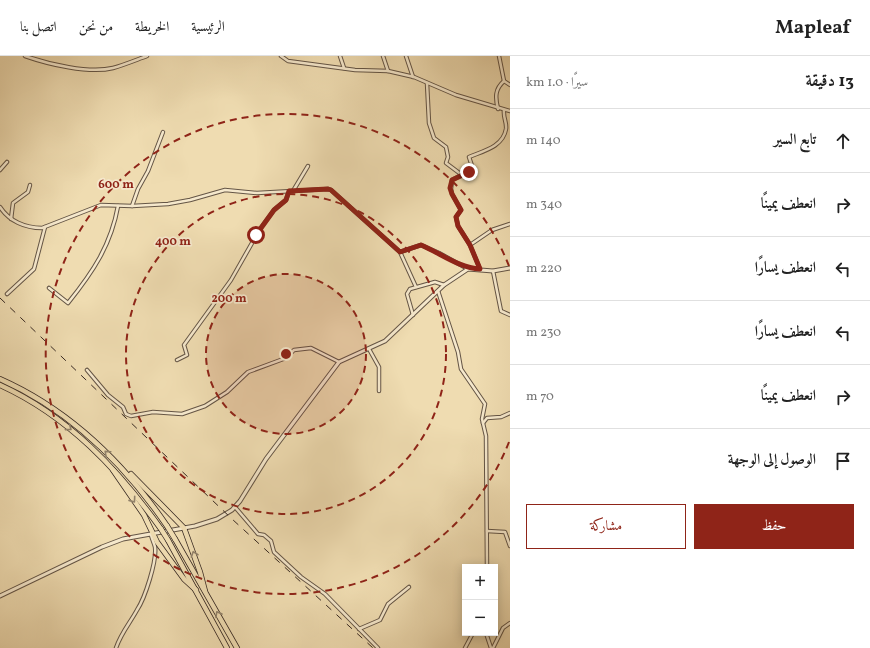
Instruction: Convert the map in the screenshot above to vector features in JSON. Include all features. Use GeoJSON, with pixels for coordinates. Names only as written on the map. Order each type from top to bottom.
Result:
{"type":"FeatureCollection","features":[{"type":"Feature","properties":{"kind":"highway"},"geometry":{"type":"LineString","coordinates":[[0,379],[53,409],[81,429],[184,528],[198,566],[205,591]]}},
{"type":"Feature","properties":{"kind":"highway"},"geometry":{"type":"LineString","coordinates":[[0,385],[50,413],[93,448],[112,467],[142,502],[168,540],[227,648]]}},
{"type":"Feature","properties":{"kind":"highway"},"geometry":{"type":"LineString","coordinates":[[118,463],[167,526],[237,648]]}},
{"type":"Feature","properties":{"kind":"highway"},"geometry":{"type":"LineString","coordinates":[[112,467],[116,476],[144,515],[152,535],[184,579],[196,590]]}},
{"type":"Feature","properties":{"kind":"street"},"geometry":{"type":"LineString","coordinates":[[25,56],[41,61],[93,70],[112,68],[148,56]]}},
{"type":"Feature","properties":{"kind":"street"},"geometry":{"type":"LineString","coordinates":[[281,56],[288,61],[344,69],[388,71],[414,77],[498,109],[510,111]]}},
{"type":"Feature","properties":{"kind":"street"},"geometry":{"type":"LineString","coordinates":[[340,56],[344,69]]}},
{"type":"Feature","properties":{"kind":"street"},"geometry":{"type":"LineString","coordinates":[[383,56],[388,71]]}},
{"type":"Feature","properties":{"kind":"street"},"geometry":{"type":"LineString","coordinates":[[406,56],[414,77]]}},
{"type":"Feature","properties":{"kind":"street"},"geometry":{"type":"LineString","coordinates":[[499,56],[504,81],[510,85]]}},
{"type":"Feature","properties":{"kind":"street"},"geometry":{"type":"LineString","coordinates":[[498,109],[495,98],[498,87],[504,81]]}},
{"type":"Feature","properties":{"kind":"street"},"geometry":{"type":"LineString","coordinates":[[427,83],[429,123],[434,138],[446,147],[448,157],[446,163],[462,175]]}},
{"type":"Feature","properties":{"kind":"street"},"geometry":{"type":"LineString","coordinates":[[480,269],[470,245],[458,226],[456,217],[461,210],[450,188],[452,180],[473,168],[469,157],[495,146],[503,137],[506,128],[503,116],[504,110]]}},
{"type":"Feature","properties":{"kind":"street"},"geometry":{"type":"LineString","coordinates":[[132,206],[138,189],[148,171],[163,132]]}},
{"type":"Feature","properties":{"kind":"street"},"geometry":{"type":"LineString","coordinates":[[0,170],[7,162]]}},
{"type":"Feature","properties":{"kind":"street"},"geometry":{"type":"LineString","coordinates":[[293,191],[308,166]]}},
{"type":"Feature","properties":{"kind":"street"},"geometry":{"type":"LineString","coordinates":[[11,219],[13,203],[28,192],[30,185]]}},
{"type":"Feature","properties":{"kind":"street"},"geometry":{"type":"LineString","coordinates":[[0,207],[11,219],[33,227],[45,227],[96,206],[132,206],[185,201],[225,190],[257,193],[331,190],[400,252],[416,287]]}},
{"type":"Feature","properties":{"kind":"street"},"geometry":{"type":"LineString","coordinates":[[177,360],[187,355],[184,345],[231,280],[260,229],[274,210],[286,200],[289,191]]}},
{"type":"Feature","properties":{"kind":"street"},"geometry":{"type":"LineString","coordinates":[[49,288],[68,303],[92,273],[98,262],[110,237],[118,206]]}},
{"type":"Feature","properties":{"kind":"street"},"geometry":{"type":"LineString","coordinates":[[470,245],[492,230],[510,224]]}},
{"type":"Feature","properties":{"kind":"street"},"geometry":{"type":"LineString","coordinates":[[7,294],[34,269],[45,227]]}},
{"type":"Feature","properties":{"kind":"street"},"geometry":{"type":"LineString","coordinates":[[400,252],[421,245],[468,268],[493,271],[510,268]]}},
{"type":"Feature","properties":{"kind":"street"},"geometry":{"type":"LineString","coordinates":[[0,596],[102,547],[123,539],[152,535],[217,519],[235,507],[266,458],[339,362],[385,341],[414,315],[438,290],[468,268]]}},
{"type":"Feature","properties":{"kind":"street"},"geometry":{"type":"LineString","coordinates":[[493,271],[501,311],[510,315]]}},
{"type":"Feature","properties":{"kind":"street"},"geometry":{"type":"LineString","coordinates":[[414,315],[407,294],[410,289],[435,282],[444,285]]}},
{"type":"Feature","properties":{"kind":"street"},"geometry":{"type":"LineString","coordinates":[[438,290],[458,352],[461,368],[485,404],[483,423],[486,436],[487,564]]}},
{"type":"Feature","properties":{"kind":"street"},"geometry":{"type":"LineString","coordinates":[[87,370],[108,395],[123,408],[126,414],[131,416],[153,412],[182,414],[206,406],[227,392],[248,372],[286,358],[294,350],[311,348],[339,362]]}},
{"type":"Feature","properties":{"kind":"street"},"geometry":{"type":"LineString","coordinates":[[369,349],[379,366],[379,391]]}},
{"type":"Feature","properties":{"kind":"street"},"geometry":{"type":"LineString","coordinates":[[483,423],[487,418],[500,417],[510,412]]}},
{"type":"Feature","properties":{"kind":"street"},"geometry":{"type":"LineString","coordinates":[[235,507],[258,534],[264,535],[272,541],[274,552],[301,577],[325,594],[378,648]]}},
{"type":"Feature","properties":{"kind":"street"},"geometry":{"type":"LineString","coordinates":[[487,531],[505,532],[510,546]]}},
{"type":"Feature","properties":{"kind":"street"},"geometry":{"type":"LineString","coordinates":[[116,648],[119,638],[138,610],[143,598],[154,556],[155,548],[152,535]]}},
{"type":"Feature","properties":{"kind":"street"},"geometry":{"type":"LineString","coordinates":[[359,629],[380,620],[388,604],[409,587]]}},
{"type":"Feature","properties":{"kind":"street"},"geometry":{"type":"LineString","coordinates":[[492,648],[503,628],[510,623]]}},
{"type":"Feature","properties":{"kind":"street"},"geometry":{"type":"LineString","coordinates":[[465,648],[471,636]]}},
{"type":"Feature","properties":{"kind":"street"},"geometry":{"type":"LineString","coordinates":[[487,636],[492,648]]}},
{"type":"Feature","properties":{"kind":"railway"},"geometry":{"type":"LineString","coordinates":[[0,298],[232,519],[373,648]]}},
{"type":"Feature","properties":{"kind":"route"},"geometry":{"type":"LineString","coordinates":[[256,235],[274,210],[286,200],[289,191],[328,189],[331,190],[400,252],[421,245],[468,268],[480,269],[470,245],[458,226],[456,217],[461,210],[460,205],[452,194],[450,188],[452,180],[469,172]]}}]}
